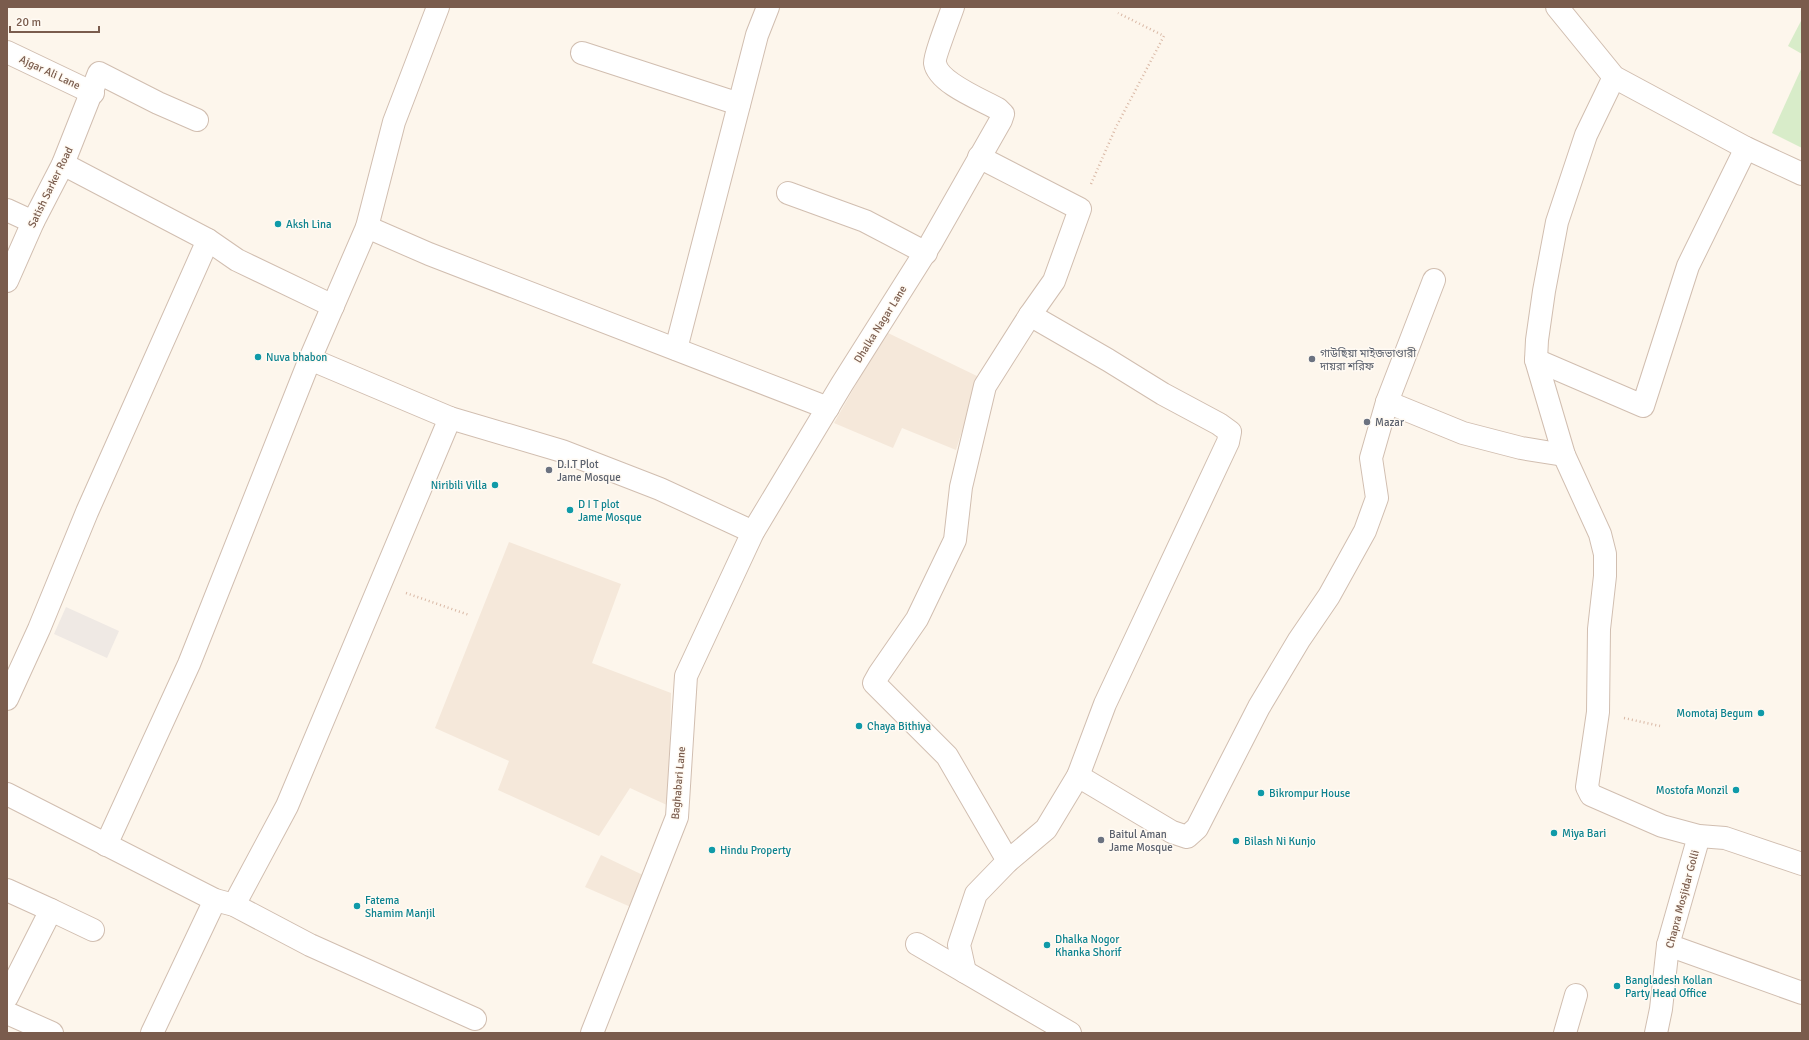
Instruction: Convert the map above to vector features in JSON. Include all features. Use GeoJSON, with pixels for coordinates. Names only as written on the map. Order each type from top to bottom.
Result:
{"type":"FeatureCollection","features":[{"type":"Feature","properties":{"kind":"street"},"geometry":{"type":"LineString","coordinates":[[106,845],[189,664],[310,359],[367,227],[394,122],[438,7]]}},
{"type":"Feature","properties":{"kind":"street"},"geometry":{"type":"LineString","coordinates":[[676,349],[739,104],[758,35],[768,7]]}},
{"type":"Feature","properties":{"kind":"street","name":"Dhalka Nagar Lane"},"geometry":{"type":"LineString","coordinates":[[753,532],[828,408],[926,252],[1001,120],[1002,114],[998,109],[952,84],[940,74],[935,62],[953,7]]}},
{"type":"Feature","properties":{"kind":"street"},"geometry":{"type":"LineString","coordinates":[[1556,7],[1614,77],[1746,148],[1802,174]]}},
{"type":"Feature","properties":{"kind":"street","name":"Ajgar Ali Lane"},"geometry":{"type":"LineString","coordinates":[[7,52],[93,93]]}},
{"type":"Feature","properties":{"kind":"street"},"geometry":{"type":"LineString","coordinates":[[582,53],[739,104]]}},
{"type":"Feature","properties":{"kind":"street","name":"Satish Sarker Road"},"geometry":{"type":"LineString","coordinates":[[7,281],[33,222],[64,164],[93,93],[98,75],[101,73],[158,103],[197,120]]}},
{"type":"Feature","properties":{"kind":"street"},"geometry":{"type":"LineString","coordinates":[[1614,77],[1586,135],[1557,222],[1543,298],[1537,340],[1536,360],[1564,455],[1600,534],[1605,554],[1605,576],[1598,633],[1598,712],[1586,788],[1591,795],[1662,826],[1699,836],[1725,838],[1802,864]]}},
{"type":"Feature","properties":{"kind":"street"},"geometry":{"type":"LineString","coordinates":[[1536,360],[1643,406],[1688,266],[1746,148]]}},
{"type":"Feature","properties":{"kind":"street"},"geometry":{"type":"LineString","coordinates":[[979,157],[1080,209],[1054,281],[984,386],[961,487],[955,540],[917,619],[878,674],[874,683],[947,756],[1008,861]]}},
{"type":"Feature","properties":{"kind":"street"},"geometry":{"type":"LineString","coordinates":[[64,164],[208,240],[237,260],[333,306]]}},
{"type":"Feature","properties":{"kind":"street"},"geometry":{"type":"LineString","coordinates":[[788,193],[865,221],[926,252]]}},
{"type":"Feature","properties":{"kind":"street"},"geometry":{"type":"LineString","coordinates":[[7,210],[33,222]]}},
{"type":"Feature","properties":{"kind":"street"},"geometry":{"type":"LineString","coordinates":[[367,227],[429,254],[828,408]]}},
{"type":"Feature","properties":{"kind":"street"},"geometry":{"type":"LineString","coordinates":[[7,699],[39,629],[87,512],[208,240]]}},
{"type":"Feature","properties":{"kind":"street"},"geometry":{"type":"LineString","coordinates":[[1078,776],[1172,832],[1187,837],[1197,828],[1259,707],[1299,640],[1329,596],[1365,531],[1377,498],[1371,458],[1387,402],[1434,280]]}},
{"type":"Feature","properties":{"kind":"street"},"geometry":{"type":"LineString","coordinates":[[965,972],[959,945],[976,894],[1008,861],[1046,829],[1078,776],[1105,704],[1180,547],[1228,442],[1230,432],[1220,424],[1163,394],[1030,315]]}},
{"type":"Feature","properties":{"kind":"street"},"geometry":{"type":"LineString","coordinates":[[310,359],[450,418],[562,451],[660,489],[753,532]]}},
{"type":"Feature","properties":{"kind":"street"},"geometry":{"type":"LineString","coordinates":[[1387,402],[1463,433],[1521,448],[1564,455]]}},
{"type":"Feature","properties":{"kind":"street"},"geometry":{"type":"LineString","coordinates":[[152,1033],[225,902],[287,806],[450,418]]}},
{"type":"Feature","properties":{"kind":"street","name":"Baghabari Lane"},"geometry":{"type":"LineString","coordinates":[[592,1033],[677,817],[686,676],[753,532]]}},
{"type":"Feature","properties":{"kind":"street"},"geometry":{"type":"LineString","coordinates":[[7,794],[106,845],[310,945],[475,1019]]}},
{"type":"Feature","properties":{"kind":"street","name":"Chapra Mosjidar Golli"},"geometry":{"type":"LineString","coordinates":[[1656,1033],[1661,1009],[1668,945],[1699,836]]}},
{"type":"Feature","properties":{"kind":"street"},"geometry":{"type":"LineString","coordinates":[[7,890],[93,930]]}},
{"type":"Feature","properties":{"kind":"street"},"geometry":{"type":"LineString","coordinates":[[7,997],[51,910]]}},
{"type":"Feature","properties":{"kind":"street"},"geometry":{"type":"LineString","coordinates":[[917,944],[1070,1033]]}},
{"type":"Feature","properties":{"kind":"street"},"geometry":{"type":"LineString","coordinates":[[1668,945],[1802,992]]}},
{"type":"Feature","properties":{"kind":"street"},"geometry":{"type":"LineString","coordinates":[[1565,1033],[1576,995]]}},
{"type":"Feature","properties":{"kind":"street"},"geometry":{"type":"LineString","coordinates":[[7,1012],[52,1033]]}},
{"type":"Feature","properties":{"kind":"path"},"geometry":{"type":"LineString","coordinates":[[1080,209],[1116,127],[1164,36],[1118,13]]}},
{"type":"Feature","properties":{"kind":"path"},"geometry":{"type":"LineString","coordinates":[[381,584],[469,615]]}},
{"type":"Feature","properties":{"kind":"path"},"geometry":{"type":"LineString","coordinates":[[1598,712],[1660,726]]}},
{"type":"Feature","properties":{"kind":"shaded area"},"geometry":{"type":"Polygon","coordinates":[[[886,332],[979,377],[956,450],[902,428],[893,448],[834,423],[886,332]]]}},
{"type":"Feature","properties":{"kind":"shaded area"},"geometry":{"type":"Polygon","coordinates":[[[509,542],[621,584],[592,663],[671,693],[669,806],[630,788],[599,836],[498,790],[509,761],[435,728],[509,542]]]}},
{"type":"Feature","properties":{"kind":"shaded area"},"geometry":{"type":"Polygon","coordinates":[[[66,607],[119,631],[107,658],[54,634],[66,607]]]}},
{"type":"Feature","properties":{"kind":"shaded area"},"geometry":{"type":"Polygon","coordinates":[[[601,855],[647,877],[633,908],[585,887],[601,855]]]}},
{"type":"Feature","properties":{"kind":"green space"},"geometry":{"type":"Polygon","coordinates":[[[1802,19],[1802,54],[1788,46],[1802,19]]]}},
{"type":"Feature","properties":{"kind":"green space"},"geometry":{"type":"Polygon","coordinates":[[[1802,67],[1802,148],[1772,133],[1802,67]]]}},
{"type":"Feature","properties":{"kind":"place","name":"Aksh Lina"},"geometry":{"type":"Point","coordinates":[278,224]}},
{"type":"Feature","properties":{"kind":"place","name":"Nuva bhabon"},"geometry":{"type":"Point","coordinates":[258,357]}},
{"type":"Feature","properties":{"kind":"place","name":"গাউছিয়া মাইজভাণ্ডারী দায়রা শরিফ"},"geometry":{"type":"Point","coordinates":[1312,359]}},
{"type":"Feature","properties":{"kind":"place","name":"Mazar"},"geometry":{"type":"Point","coordinates":[1367,422]}},
{"type":"Feature","properties":{"kind":"place","name":"D.I.T Plot Jame Mosque"},"geometry":{"type":"Point","coordinates":[549,470]}},
{"type":"Feature","properties":{"kind":"place","name":"Niribili Villa"},"geometry":{"type":"Point","coordinates":[495,485]}},
{"type":"Feature","properties":{"kind":"place","name":"D I T plot Jame Mosque"},"geometry":{"type":"Point","coordinates":[570,510]}},
{"type":"Feature","properties":{"kind":"place","name":"Momotaj Begum"},"geometry":{"type":"Point","coordinates":[1761,713]}},
{"type":"Feature","properties":{"kind":"place","name":"Chaya Bithiya"},"geometry":{"type":"Point","coordinates":[859,726]}},
{"type":"Feature","properties":{"kind":"place","name":"Mostofa Monzil"},"geometry":{"type":"Point","coordinates":[1736,790]}},
{"type":"Feature","properties":{"kind":"place","name":"Bikrompur House"},"geometry":{"type":"Point","coordinates":[1261,793]}},
{"type":"Feature","properties":{"kind":"place","name":"Miya Bari"},"geometry":{"type":"Point","coordinates":[1554,833]}},
{"type":"Feature","properties":{"kind":"place","name":"Baitul Aman Jame Mosque"},"geometry":{"type":"Point","coordinates":[1101,840]}},
{"type":"Feature","properties":{"kind":"place","name":"Bilash Ni Kunjo"},"geometry":{"type":"Point","coordinates":[1236,841]}},
{"type":"Feature","properties":{"kind":"place","name":"Hindu Property"},"geometry":{"type":"Point","coordinates":[712,850]}},
{"type":"Feature","properties":{"kind":"place","name":"Fatema Shamim Manjil"},"geometry":{"type":"Point","coordinates":[357,906]}},
{"type":"Feature","properties":{"kind":"place","name":"Dhalka Nogor Khanka Shorif"},"geometry":{"type":"Point","coordinates":[1047,945]}},
{"type":"Feature","properties":{"kind":"place","name":"Bangladesh Kollan Party Head Office"},"geometry":{"type":"Point","coordinates":[1617,986]}}]}
